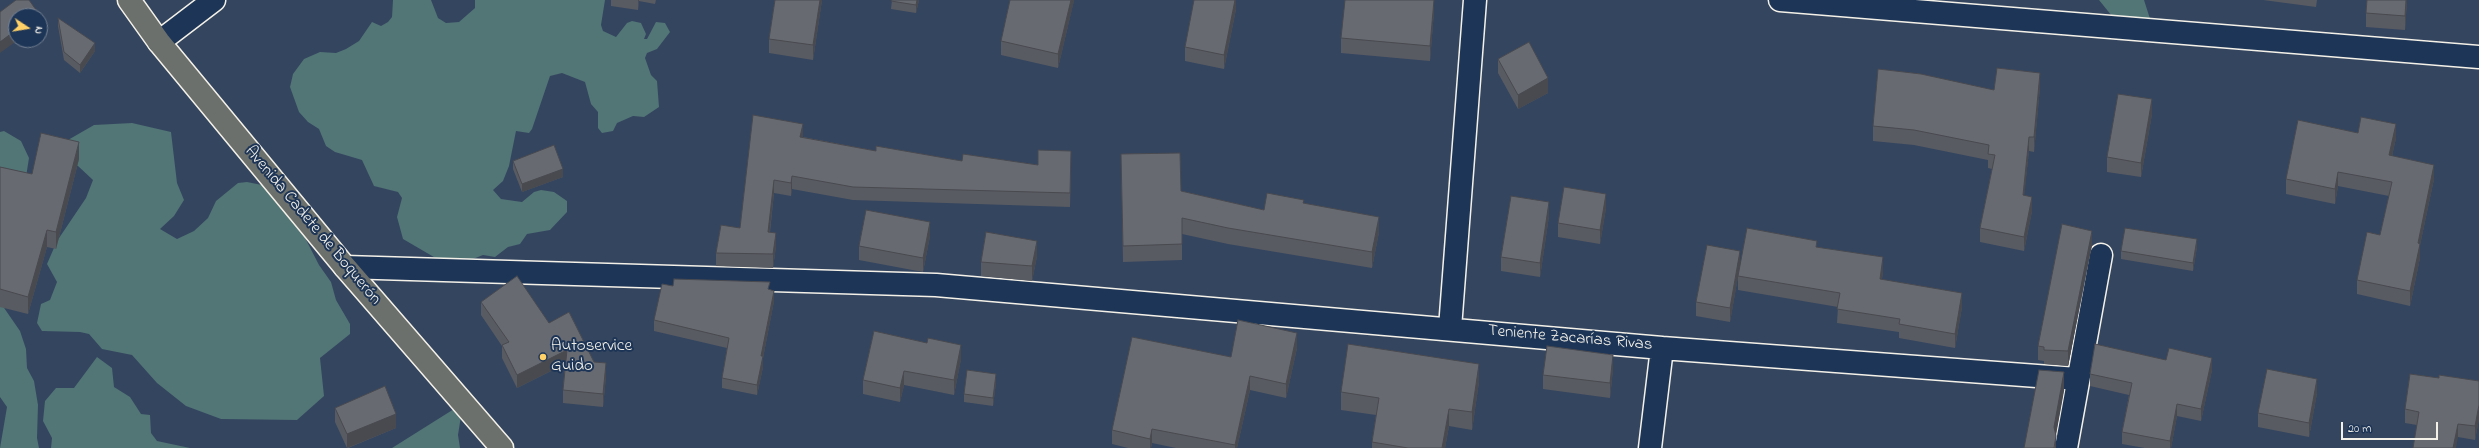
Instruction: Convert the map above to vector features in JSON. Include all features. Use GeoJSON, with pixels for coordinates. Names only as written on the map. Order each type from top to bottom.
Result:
{"type":"FeatureCollection","features":[{"type":"Feature","properties":{"kind":"main road","name":"Avenida Cadete de Boquerón"},"geometry":{"type":"LineString","coordinates":[[129,0],[159,42],[345,267],[502,448]]}},
{"type":"Feature","properties":{"kind":"street"},"geometry":{"type":"LineString","coordinates":[[159,42],[214,0]]}},
{"type":"Feature","properties":{"kind":"street"},"geometry":{"type":"LineString","coordinates":[[1450,328],[1476,0]]}},
{"type":"Feature","properties":{"kind":"street"},"geometry":{"type":"LineString","coordinates":[[1780,0],[2479,57]]}},
{"type":"Feature","properties":{"kind":"street"},"geometry":{"type":"LineString","coordinates":[[2066,448],[2077,379],[2101,255]]}},
{"type":"Feature","properties":{"kind":"street","name":"Teniente Zacarías Rivas"},"geometry":{"type":"LineString","coordinates":[[345,267],[936,286],[1450,328],[1662,348],[1650,448]]}},
{"type":"Feature","properties":{"kind":"street"},"geometry":{"type":"LineString","coordinates":[[1662,348],[2077,379]]}},
{"type":"Feature","properties":{"kind":"green space"},"geometry":{"type":"Polygon","coordinates":[[[393,0],[431,0],[438,18],[446,23],[459,22],[475,8],[475,0],[605,0],[601,25],[603,31],[616,37],[627,23],[632,21],[641,23],[646,34],[644,39],[647,39],[656,22],[665,23],[670,32],[657,49],[647,53],[645,58],[651,75],[657,81],[659,107],[644,117],[633,116],[617,123],[613,131],[602,133],[598,128],[598,112],[591,104],[585,82],[562,73],[550,76],[532,129],[529,133],[516,131],[509,166],[503,181],[493,190],[501,199],[522,202],[534,192],[541,190],[554,192],[567,201],[567,212],[550,230],[527,234],[520,244],[508,247],[495,257],[483,255],[468,261],[439,260],[403,239],[397,217],[402,198],[398,192],[374,186],[362,160],[335,152],[326,146],[319,129],[308,122],[299,112],[290,87],[293,74],[304,59],[320,52],[336,53],[346,49],[359,41],[372,22],[381,26],[388,22],[392,17],[393,0]]]}},
{"type":"Feature","properties":{"kind":"green space"},"geometry":{"type":"Polygon","coordinates":[[[2099,0],[2144,0],[2153,28],[2120,26],[2099,0]]]}},
{"type":"Feature","properties":{"kind":"green space"},"geometry":{"type":"Polygon","coordinates":[[[132,123],[171,132],[177,183],[184,200],[174,216],[160,229],[177,239],[194,231],[208,218],[216,201],[238,183],[247,182],[267,186],[301,230],[319,265],[331,282],[336,300],[350,324],[350,334],[320,358],[324,396],[297,420],[221,419],[186,406],[157,383],[132,355],[102,349],[89,334],[80,332],[42,331],[37,323],[41,304],[50,300],[57,282],[47,264],[57,241],[86,198],[93,180],[78,166],[69,163],[61,144],[94,125],[132,123]]]}},
{"type":"Feature","properties":{"kind":"green space"},"geometry":{"type":"Polygon","coordinates":[[[4,131],[21,141],[29,158],[26,177],[0,230],[0,132],[4,131]]]}},
{"type":"Feature","properties":{"kind":"green space"},"geometry":{"type":"Polygon","coordinates":[[[0,302],[20,331],[26,349],[27,368],[34,381],[38,405],[37,438],[39,448],[0,448],[7,407],[0,397],[0,302]]]}},
{"type":"Feature","properties":{"kind":"green space"},"geometry":{"type":"Polygon","coordinates":[[[97,357],[112,368],[114,387],[130,397],[141,414],[150,415],[151,433],[157,441],[190,448],[51,448],[52,438],[43,421],[45,401],[56,388],[74,388],[97,357]]]}},
{"type":"Feature","properties":{"kind":"green space"},"geometry":{"type":"Polygon","coordinates":[[[454,409],[461,416],[458,435],[460,448],[392,448],[454,409]]]}},
{"type":"Feature","properties":{"kind":"building"},"geometry":{"type":"Polygon","coordinates":[[[16,0],[29,0],[35,8],[8,8],[8,36],[0,42],[0,12],[16,0]]]}},
{"type":"Feature","properties":{"kind":"building"},"geometry":{"type":"Polygon","coordinates":[[[775,0],[820,0],[813,45],[769,39],[775,0]]]}},
{"type":"Feature","properties":{"kind":"building"},"geometry":{"type":"Polygon","coordinates":[[[917,0],[916,5],[891,1],[917,0]]]}},
{"type":"Feature","properties":{"kind":"building"},"geometry":{"type":"Polygon","coordinates":[[[1010,0],[1071,0],[1058,54],[1001,41],[1010,0]]]}},
{"type":"Feature","properties":{"kind":"building"},"geometry":{"type":"Polygon","coordinates":[[[1194,0],[1235,0],[1224,55],[1185,47],[1194,0]]]}},
{"type":"Feature","properties":{"kind":"building"},"geometry":{"type":"Polygon","coordinates":[[[1345,0],[1434,0],[1430,46],[1341,38],[1345,0]]]}},
{"type":"Feature","properties":{"kind":"building"},"geometry":{"type":"Polygon","coordinates":[[[2367,0],[2406,0],[2405,16],[2366,13],[2367,0]]]}},
{"type":"Feature","properties":{"kind":"building"},"geometry":{"type":"Polygon","coordinates":[[[58,18],[95,43],[80,65],[64,52],[58,18]]]}},
{"type":"Feature","properties":{"kind":"building"},"geometry":{"type":"Polygon","coordinates":[[[1529,42],[1548,78],[1518,95],[1498,59],[1529,42]]]}},
{"type":"Feature","properties":{"kind":"building"},"geometry":{"type":"Polygon","coordinates":[[[1997,68],[2040,73],[2034,137],[2029,137],[2023,195],[2032,197],[2024,237],[1980,228],[1995,155],[1988,154],[1989,145],[1914,130],[1873,126],[1878,69],[1921,74],[1994,90],[1997,68]]]}},
{"type":"Feature","properties":{"kind":"building"},"geometry":{"type":"Polygon","coordinates":[[[2118,94],[2152,99],[2141,163],[2107,157],[2118,94]]]}},
{"type":"Feature","properties":{"kind":"building"},"geometry":{"type":"Polygon","coordinates":[[[753,115],[803,124],[800,137],[876,151],[876,146],[962,161],[963,154],[1038,165],[1038,150],[1071,151],[1070,193],[853,187],[792,176],[791,183],[774,180],[768,232],[776,233],[773,254],[716,253],[721,225],[740,228],[753,115]]]}},
{"type":"Feature","properties":{"kind":"building"},"geometry":{"type":"Polygon","coordinates":[[[2361,117],[2396,124],[2389,155],[2434,165],[2410,291],[2357,280],[2367,232],[2380,235],[2392,182],[2338,172],[2335,189],[2286,179],[2298,120],[2358,133],[2361,117]]]}},
{"type":"Feature","properties":{"kind":"building"},"geometry":{"type":"Polygon","coordinates":[[[41,133],[79,142],[56,232],[47,230],[28,297],[0,289],[0,167],[32,174],[41,133]]]}},
{"type":"Feature","properties":{"kind":"building"},"geometry":{"type":"Polygon","coordinates":[[[554,145],[563,169],[522,184],[513,161],[554,145]]]}},
{"type":"Feature","properties":{"kind":"building"},"geometry":{"type":"Polygon","coordinates":[[[1180,153],[1181,191],[1264,210],[1267,193],[1304,200],[1303,203],[1379,217],[1372,252],[1228,228],[1182,218],[1182,244],[1123,246],[1121,154],[1180,153]]]}},
{"type":"Feature","properties":{"kind":"building"},"geometry":{"type":"Polygon","coordinates":[[[1564,187],[1606,194],[1600,230],[1558,223],[1564,187]]]}},
{"type":"Feature","properties":{"kind":"building"},"geometry":{"type":"Polygon","coordinates":[[[1511,196],[1549,202],[1540,263],[1501,257],[1511,196]]]}},
{"type":"Feature","properties":{"kind":"building"},"geometry":{"type":"Polygon","coordinates":[[[866,210],[930,222],[923,258],[859,246],[866,210]]]}},
{"type":"Feature","properties":{"kind":"building"},"geometry":{"type":"Polygon","coordinates":[[[2062,224],[2092,231],[2068,351],[2044,350],[2044,347],[2038,346],[2062,224]]]}},
{"type":"Feature","properties":{"kind":"building"},"geometry":{"type":"Polygon","coordinates":[[[1747,228],[1817,241],[1816,247],[1883,257],[1880,279],[1962,293],[1955,334],[1899,324],[1900,319],[1837,309],[1840,293],[1738,276],[1747,228]]]}},
{"type":"Feature","properties":{"kind":"building"},"geometry":{"type":"Polygon","coordinates":[[[2125,228],[2197,239],[2193,263],[2121,251],[2125,228]]]}},
{"type":"Feature","properties":{"kind":"building"},"geometry":{"type":"Polygon","coordinates":[[[986,232],[1037,241],[1032,266],[981,262],[986,232]]]}},
{"type":"Feature","properties":{"kind":"building"},"geometry":{"type":"Polygon","coordinates":[[[1707,245],[1740,251],[1730,308],[1696,302],[1707,245]]]}},
{"type":"Feature","properties":{"kind":"building"},"geometry":{"type":"Polygon","coordinates":[[[517,276],[549,323],[569,312],[594,362],[606,363],[603,394],[563,390],[567,350],[517,375],[502,345],[509,342],[481,302],[517,276]]]}},
{"type":"Feature","properties":{"kind":"building"},"geometry":{"type":"Polygon","coordinates":[[[674,279],[770,282],[768,289],[774,291],[761,356],[763,356],[757,385],[722,378],[729,338],[654,320],[662,284],[673,286],[674,279]]]}},
{"type":"Feature","properties":{"kind":"building"},"geometry":{"type":"Polygon","coordinates":[[[1238,320],[1297,333],[1286,384],[1250,376],[1235,445],[1152,429],[1150,439],[1112,430],[1132,337],[1231,357],[1238,320]]]}},
{"type":"Feature","properties":{"kind":"building"},"geometry":{"type":"Polygon","coordinates":[[[874,331],[927,343],[928,338],[961,345],[954,380],[904,371],[900,388],[863,380],[874,331]]]}},
{"type":"Feature","properties":{"kind":"building"},"geometry":{"type":"Polygon","coordinates":[[[1348,344],[1479,364],[1472,412],[1449,409],[1442,448],[1408,448],[1372,442],[1379,398],[1341,392],[1348,344]]]}},
{"type":"Feature","properties":{"kind":"building"},"geometry":{"type":"Polygon","coordinates":[[[2095,344],[2166,360],[2169,348],[2212,358],[2201,409],[2177,404],[2170,441],[2122,432],[2132,383],[2090,374],[2095,344]]]}},
{"type":"Feature","properties":{"kind":"building"},"geometry":{"type":"Polygon","coordinates":[[[1547,346],[1613,355],[1610,383],[1543,375],[1547,346]]]}},
{"type":"Feature","properties":{"kind":"building"},"geometry":{"type":"Polygon","coordinates":[[[2267,369],[2317,379],[2309,423],[2258,413],[2267,369]]]}},
{"type":"Feature","properties":{"kind":"building"},"geometry":{"type":"Polygon","coordinates":[[[967,370],[996,374],[993,398],[964,394],[967,370]]]}},
{"type":"Feature","properties":{"kind":"building"},"geometry":{"type":"Polygon","coordinates":[[[2039,370],[2064,372],[2054,427],[2056,436],[2054,448],[2024,448],[2039,370]]]}},
{"type":"Feature","properties":{"kind":"building"},"geometry":{"type":"Polygon","coordinates":[[[2410,374],[2439,378],[2439,375],[2479,381],[2479,405],[2475,426],[2458,424],[2453,448],[2413,448],[2419,412],[2405,409],[2410,374]]]}},
{"type":"Feature","properties":{"kind":"building"},"geometry":{"type":"Polygon","coordinates":[[[385,386],[396,414],[347,434],[335,408],[385,386]]]}},
{"type":"Feature","properties":{"kind":"place","name":"Autoservice Guido"},"geometry":{"type":"Point","coordinates":[543,357]}}]}
